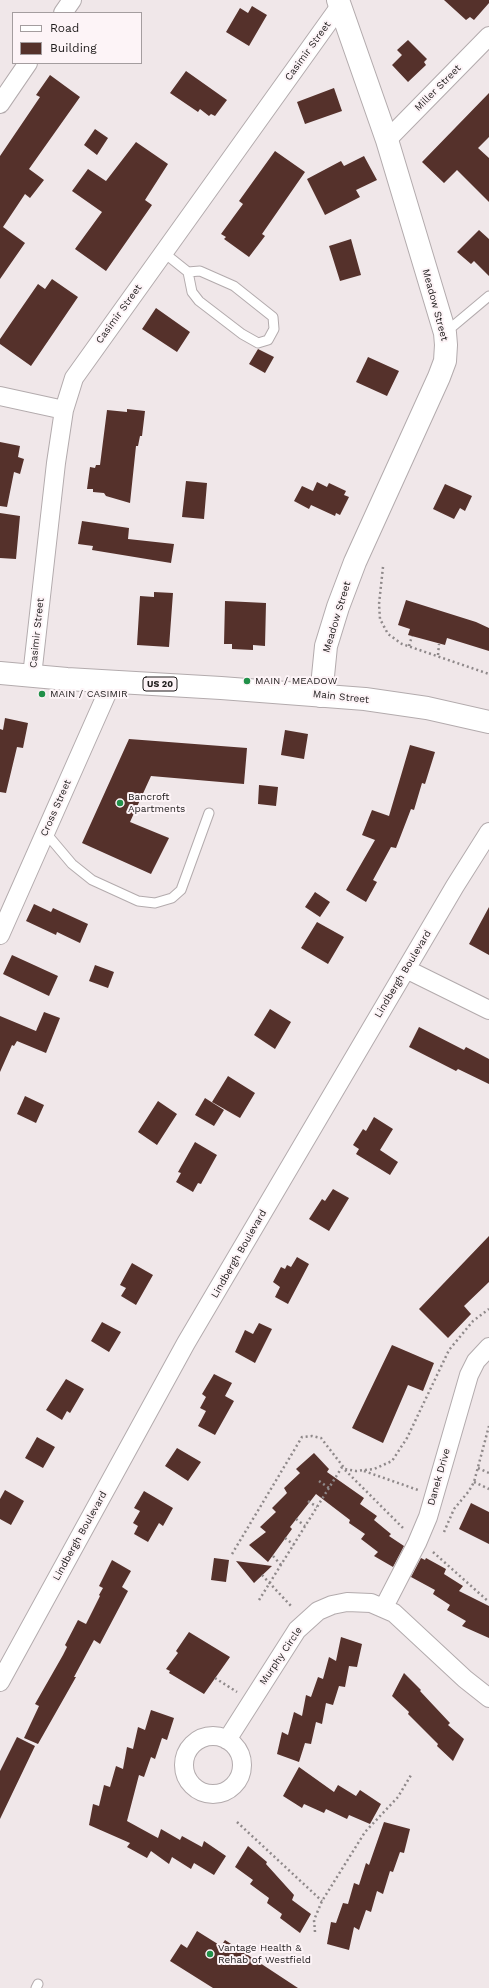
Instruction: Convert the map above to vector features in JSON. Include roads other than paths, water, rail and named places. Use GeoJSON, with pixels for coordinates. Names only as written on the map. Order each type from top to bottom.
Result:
{"type":"FeatureCollection","features":[{"type":"Feature","properties":{"kind":"street"},"geometry":{"type":"LineString","coordinates":[[64,12],[72,0]]}},
{"type":"Feature","properties":{"kind":"street","name":"Meadow Street"},"geometry":{"type":"LineString","coordinates":[[321,696],[326,646],[338,608],[355,562],[439,377],[446,352],[445,333],[387,140],[339,3]]}},
{"type":"Feature","properties":{"kind":"street","name":"Casimir Street"},"geometry":{"type":"LineString","coordinates":[[32,676],[64,410],[74,378],[339,3]]}},
{"type":"Feature","properties":{"kind":"street","name":"Miller Street"},"geometry":{"type":"LineString","coordinates":[[387,140],[489,36]]}},
{"type":"Feature","properties":{"kind":"street"},"geometry":{"type":"LineString","coordinates":[[0,104],[27,64]]}},
{"type":"Feature","properties":{"kind":"street"},"geometry":{"type":"LineString","coordinates":[[0,396],[64,410]]}},
{"type":"Feature","properties":{"kind":"street","name":"Main Street"},"geometry":{"type":"LineString","coordinates":[[0,673],[365,699],[427,708],[489,722]]}},
{"type":"Feature","properties":{"kind":"street","name":"Cross Street"},"geometry":{"type":"LineString","coordinates":[[0,935],[112,682]]}},
{"type":"Feature","properties":{"kind":"street","name":"Lindbergh Boulevard"},"geometry":{"type":"LineString","coordinates":[[0,1682],[186,1343],[406,969],[489,832]]}},
{"type":"Feature","properties":{"kind":"street"},"geometry":{"type":"LineString","coordinates":[[406,969],[489,1010]]}},
{"type":"Feature","properties":{"kind":"street","name":"Danek Drive"},"geometry":{"type":"LineString","coordinates":[[384,1607],[417,1543],[434,1499],[463,1389],[476,1361],[489,1346]]}},
{"type":"Feature","properties":{"kind":"street","name":"Murphy Circle"},"geometry":{"type":"LineString","coordinates":[[227,1740],[290,1640],[306,1620],[318,1611],[332,1605],[347,1602],[372,1603],[384,1607],[394,1613],[465,1679],[489,1698]]}},
{"type":"Feature","properties":{"kind":"lane"},"geometry":{"type":"LineString","coordinates":[[163,252],[188,272],[192,292],[199,301],[242,334],[258,343],[268,340],[274,329],[274,317],[234,286],[200,270],[188,272]]}},
{"type":"Feature","properties":{"kind":"lane"},"geometry":{"type":"LineString","coordinates":[[445,333],[489,296]]}},
{"type":"Feature","properties":{"kind":"lane"},"geometry":{"type":"LineString","coordinates":[[46,832],[72,864],[92,880],[138,901],[155,903],[172,898],[181,890],[209,813]]}},
{"type":"Feature","properties":{"kind":"place","name":"MAIN / MEADOW"},"geometry":{"type":"Point","coordinates":[247,681]}},
{"type":"Feature","properties":{"kind":"place","name":"MAIN / CASIMIR"},"geometry":{"type":"Point","coordinates":[42,694]}},
{"type":"Feature","properties":{"kind":"place","name":"Bancroft Apartments"},"geometry":{"type":"Point","coordinates":[120,803]}},
{"type":"Feature","properties":{"kind":"place","name":"Vantage Health & Rehab of Westfield"},"geometry":{"type":"Point","coordinates":[210,1954]}}]}
